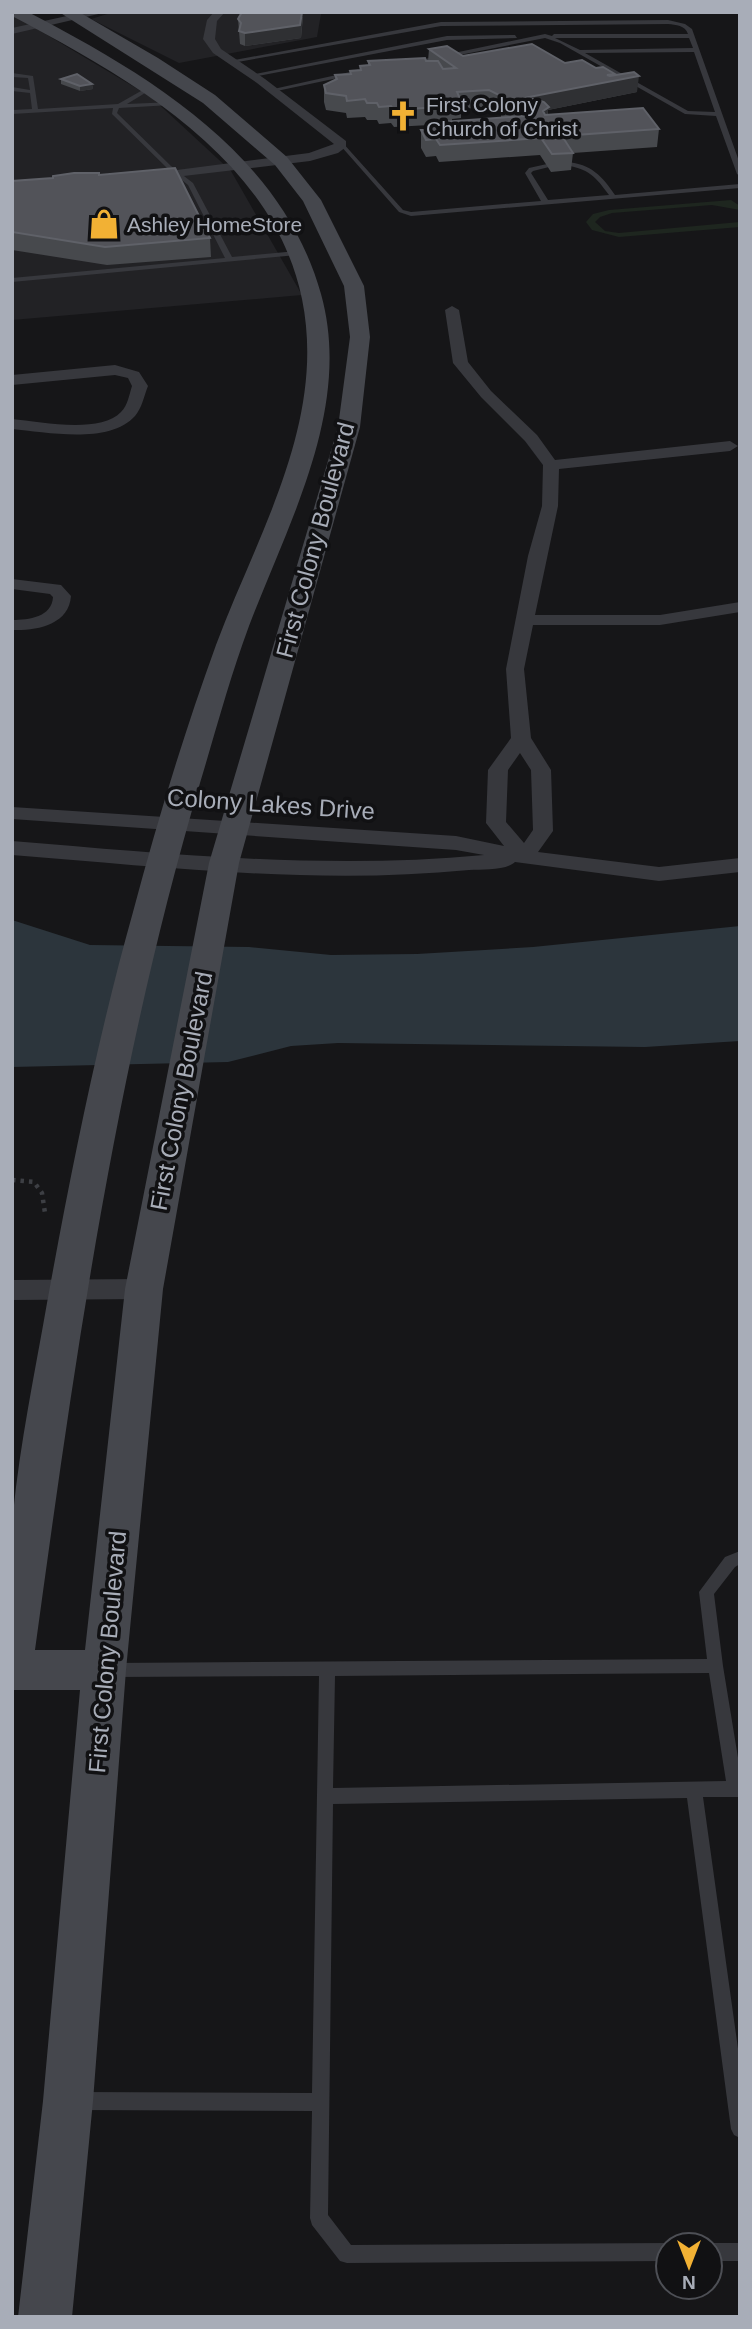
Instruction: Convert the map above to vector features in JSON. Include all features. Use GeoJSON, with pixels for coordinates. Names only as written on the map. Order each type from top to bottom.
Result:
{"type":"FeatureCollection","features":[{"type":"Feature","properties":{"kind":"main road","name":"First Colony Boulevard"},"geometry":{"type":"LineString","coordinates":[[12,1662],[67,1290],[104,1095],[161,860],[220,671],[300,464],[310,430],[316,390],[317,324],[309,284],[297,253],[270,205],[209,132],[171,103],[74,42],[16,12]]}},
{"type":"Feature","properties":{"kind":"main road","name":"First Colony Boulevard"},"geometry":{"type":"LineString","coordinates":[[46,2317],[68,2101],[104,1670],[144,1289],[224,863],[349,427],[360,337],[354,286],[312,200],[281,161],[209,99],[72,15]]}},
{"type":"Feature","properties":{"kind":"main road"},"geometry":{"type":"LineString","coordinates":[[297,253],[336,247]]}},
{"type":"Feature","properties":{"kind":"main road"},"geometry":{"type":"LineString","coordinates":[[267,550],[315,553]]}},
{"type":"Feature","properties":{"kind":"main road"},"geometry":{"type":"LineString","coordinates":[[12,1670],[104,1670]]}},
{"type":"Feature","properties":{"kind":"street"},"geometry":{"type":"LineString","coordinates":[[12,31],[72,15],[102,12]]}},
{"type":"Feature","properties":{"kind":"street"},"geometry":{"type":"LineString","coordinates":[[137,179],[321,155],[342,144],[253,75],[217,51],[209,39],[212,20],[220,12]]}},
{"type":"Feature","properties":{"kind":"street"},"geometry":{"type":"LineString","coordinates":[[452,310],[461,363],[486,394],[531,438],[551,465],[550,506],[515,669],[521,737],[541,770],[543,831],[524,858],[496,823],[499,771],[521,737]]}},
{"type":"Feature","properties":{"kind":"street"},"geometry":{"type":"LineString","coordinates":[[12,380],[115,370],[134,375],[141,386],[130,413],[115,425],[92,430],[12,424]]}},
{"type":"Feature","properties":{"kind":"street"},"geometry":{"type":"LineString","coordinates":[[551,465],[730,446]]}},
{"type":"Feature","properties":{"kind":"street"},"geometry":{"type":"LineString","coordinates":[[12,584],[55,589],[62,596],[63,603],[58,611],[44,621],[23,626],[12,625]]}},
{"type":"Feature","properties":{"kind":"street"},"geometry":{"type":"LineString","coordinates":[[524,620],[660,620],[740,607]]}},
{"type":"Feature","properties":{"kind":"street","name":"Colony Lakes Drive"},"geometry":{"type":"LineString","coordinates":[[12,813],[456,843],[524,858],[659,874],[740,865]]}},
{"type":"Feature","properties":{"kind":"street","name":"Colony Lakes Drive"},"geometry":{"type":"LineString","coordinates":[[12,848],[313,868],[442,868],[524,858]]}},
{"type":"Feature","properties":{"kind":"street"},"geometry":{"type":"LineString","coordinates":[[12,1290],[144,1289]]}},
{"type":"Feature","properties":{"kind":"lane"},"geometry":{"type":"LineString","coordinates":[[232,61],[465,22],[668,22],[683,25],[691,36],[740,174]]}},
{"type":"Feature","properties":{"kind":"lane"},"geometry":{"type":"LineString","coordinates":[[394,66],[545,36],[578,51],[687,113],[719,114]]}},
{"type":"Feature","properties":{"kind":"lane"},"geometry":{"type":"LineString","coordinates":[[253,75],[460,37],[691,36]]}},
{"type":"Feature","properties":{"kind":"lane"},"geometry":{"type":"LineString","coordinates":[[460,37],[475,50]]}},
{"type":"Feature","properties":{"kind":"lane"},"geometry":{"type":"LineString","coordinates":[[578,51],[696,50]]}},
{"type":"Feature","properties":{"kind":"lane"},"geometry":{"type":"LineString","coordinates":[[272,90],[354,74]]}},
{"type":"Feature","properties":{"kind":"lane"},"geometry":{"type":"LineString","coordinates":[[12,75],[31,77],[36,111]]}},
{"type":"Feature","properties":{"kind":"lane"},"geometry":{"type":"LineString","coordinates":[[12,89],[33,92]]}},
{"type":"Feature","properties":{"kind":"lane"},"geometry":{"type":"LineString","coordinates":[[148,89],[116,108],[114,113],[191,184],[230,260]]}},
{"type":"Feature","properties":{"kind":"lane"},"geometry":{"type":"LineString","coordinates":[[12,112],[171,103]]}},
{"type":"Feature","properties":{"kind":"lane"},"geometry":{"type":"LineString","coordinates":[[342,144],[401,211],[411,214],[740,186]]}},
{"type":"Feature","properties":{"kind":"lane"},"geometry":{"type":"LineString","coordinates":[[568,164],[583,165],[594,171],[614,198]]}},
{"type":"Feature","properties":{"kind":"lane"},"geometry":{"type":"LineString","coordinates":[[546,204],[528,173],[531,169],[547,166]]}},
{"type":"Feature","properties":{"kind":"lane"},"geometry":{"type":"LineString","coordinates":[[12,280],[297,253]]}},
{"type":"Feature","properties":{"kind":"lane"},"geometry":{"type":"LineString","coordinates":[[325,1796],[737,1789],[715,1666],[706,1591],[730,1562],[740,1557]]}},
{"type":"Feature","properties":{"kind":"lane"},"geometry":{"type":"LineString","coordinates":[[104,1670],[715,1666]]}},
{"type":"Feature","properties":{"kind":"lane"},"geometry":{"type":"LineString","coordinates":[[327,1669],[319,2218],[347,2253],[654,2252]]}},
{"type":"Feature","properties":{"kind":"lane"},"geometry":{"type":"LineString","coordinates":[[694,1791],[740,2129]]}},
{"type":"Feature","properties":{"kind":"lane"},"geometry":{"type":"LineString","coordinates":[[68,2101],[321,2102]]}},
{"type":"Feature","properties":{"kind":"path"},"geometry":{"type":"LineString","coordinates":[[12,1180],[34,1182],[43,1193],[46,1216]]}},
{"type":"Feature","properties":{"kind":"shaded area"},"geometry":{"type":"Polygon","coordinates":[[[114,12],[691,12],[321,14],[317,37],[179,63],[91,19],[114,12]]]}},
{"type":"Feature","properties":{"kind":"shaded area"},"geometry":{"type":"Polygon","coordinates":[[[12,14],[151,97],[231,171],[302,295],[12,320],[12,14]]]}},
{"type":"Feature","properties":{"kind":"shaded area"},"geometry":{"type":"Polygon","coordinates":[[[731,200],[740,206],[740,210],[712,205],[612,213],[595,222],[605,231],[619,233],[740,222],[740,227],[619,237],[592,230],[586,222],[593,214],[609,210],[731,200]]]}},
{"type":"Feature","properties":{"kind":"shaded area"},"geometry":{"type":"Polygon","coordinates":[[[12,920],[90,945],[249,947],[331,955],[417,954],[533,947],[740,926],[740,1041],[645,1047],[338,1043],[291,1046],[228,1062],[12,1067],[12,920]]]}},
{"type":"Feature","properties":{"kind":"building"},"geometry":{"type":"Polygon","coordinates":[[[242,12],[302,12],[300,25],[245,33],[239,31],[241,23],[238,19],[242,12]]]}},
{"type":"Feature","properties":{"kind":"building"},"geometry":{"type":"Polygon","coordinates":[[[532,44],[565,63],[582,60],[615,74],[607,75],[610,76],[634,72],[639,76],[529,97],[544,102],[549,107],[543,111],[545,115],[643,108],[659,129],[562,136],[573,153],[552,154],[541,138],[440,145],[436,139],[426,140],[421,130],[432,130],[429,123],[525,116],[523,112],[505,111],[502,105],[512,105],[513,102],[489,90],[457,92],[461,101],[451,102],[453,106],[394,110],[391,106],[379,107],[377,103],[367,103],[365,99],[347,101],[346,96],[326,93],[324,85],[337,79],[335,75],[361,70],[360,66],[370,65],[368,61],[425,58],[426,61],[438,61],[443,69],[456,68],[429,49],[447,46],[463,56],[532,44]]]}},
{"type":"Feature","properties":{"kind":"building"},"geometry":{"type":"Polygon","coordinates":[[[77,74],[92,84],[80,86],[61,79],[77,74]]]}},
{"type":"Feature","properties":{"kind":"building","name":"Ashley HomeStore"},"geometry":{"type":"Polygon","coordinates":[[[175,168],[210,238],[105,247],[12,232],[12,181],[53,178],[74,173],[99,175],[175,168]]]}},
{"type":"Feature","properties":{"kind":"place","name":"First Colony Church of Christ"},"geometry":{"type":"Point","coordinates":[403,116]}},
{"type":"Feature","properties":{"kind":"place","name":"Ashley HomeStore"},"geometry":{"type":"Point","coordinates":[104,224]}}]}
